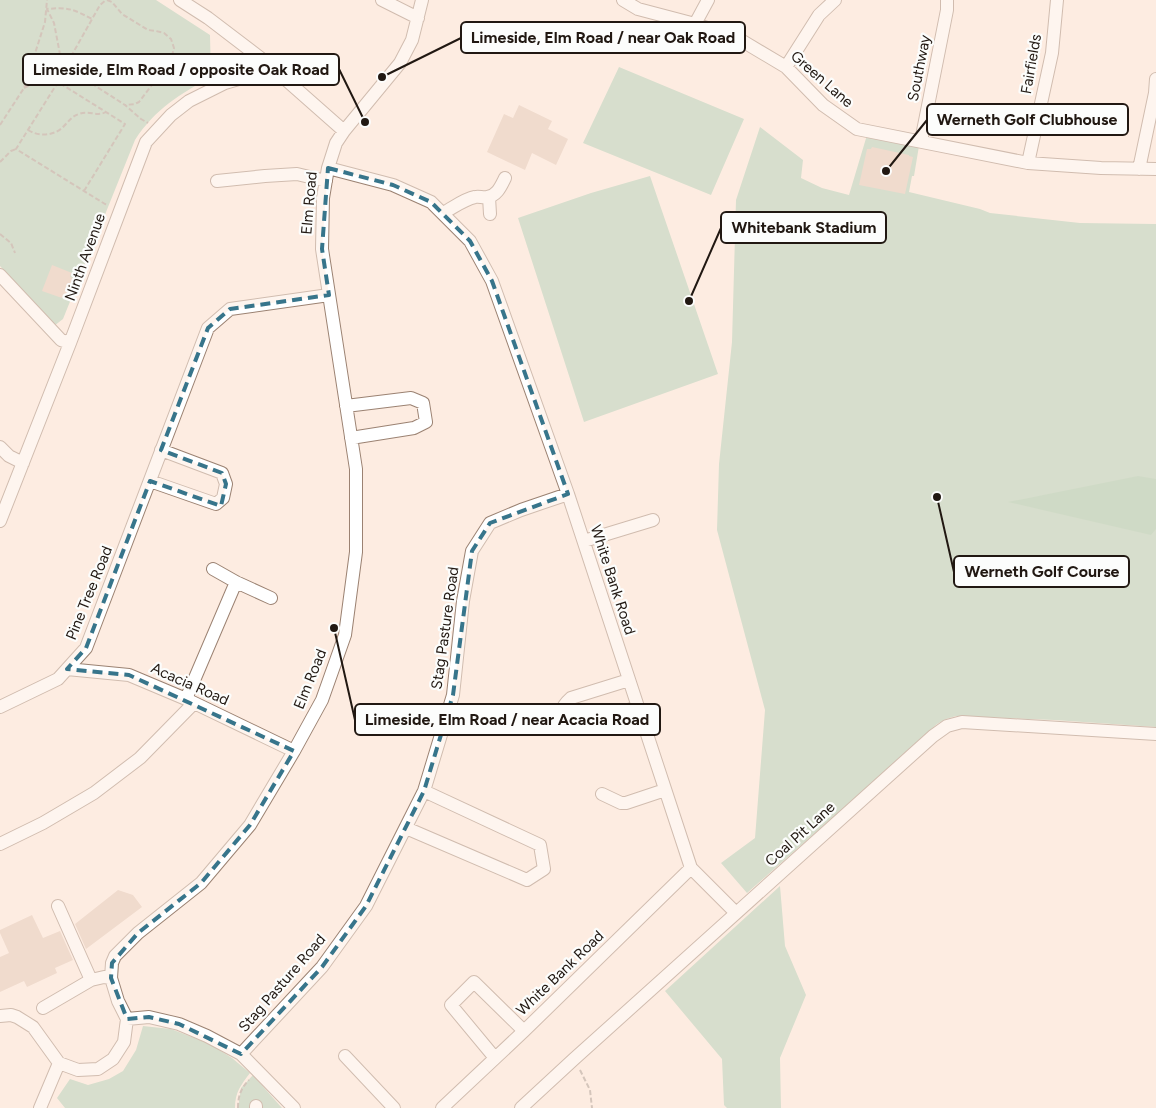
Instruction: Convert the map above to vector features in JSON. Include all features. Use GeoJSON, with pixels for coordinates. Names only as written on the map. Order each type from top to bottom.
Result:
{"type":"FeatureCollection","features":[{"type":"Feature","properties":{"kind":"street"},"geometry":{"type":"LineString","coordinates":[[180,0],[208,18],[267,63],[344,131]]}},
{"type":"Feature","properties":{"kind":"street"},"geometry":{"type":"LineString","coordinates":[[382,0],[418,18]]}},
{"type":"Feature","properties":{"kind":"street","name":"Elm Road"},"geometry":{"type":"LineString","coordinates":[[111,978],[112,963],[115,956],[138,933],[201,883],[250,825],[322,700],[344,635],[356,552],[356,470],[322,249],[323,198],[336,143],[400,63],[412,40],[422,0]]}},
{"type":"Feature","properties":{"kind":"street","name":"Green Lane"},"geometry":{"type":"LineString","coordinates":[[623,0],[638,9],[695,24],[740,39],[786,67],[823,105],[857,129],[1028,163],[1156,169]]}},
{"type":"Feature","properties":{"kind":"street"},"geometry":{"type":"LineString","coordinates":[[695,24],[708,0]]}},
{"type":"Feature","properties":{"kind":"street"},"geometry":{"type":"LineString","coordinates":[[786,67],[819,16],[835,0]]}},
{"type":"Feature","properties":{"kind":"street","name":"Southway"},"geometry":{"type":"LineString","coordinates":[[921,141],[947,10],[947,0]]}},
{"type":"Feature","properties":{"kind":"street","name":"Fairfields"},"geometry":{"type":"LineString","coordinates":[[1028,163],[1052,53],[1056,0]]}},
{"type":"Feature","properties":{"kind":"street","name":"Ninth Avenue"},"geometry":{"type":"LineString","coordinates":[[0,521],[146,142],[171,115],[190,101],[225,83],[256,74],[267,63]]}},
{"type":"Feature","properties":{"kind":"street"},"geometry":{"type":"LineString","coordinates":[[1138,169],[1155,93],[1156,79]]}},
{"type":"Feature","properties":{"kind":"street","name":"White Bank Road"},"geometry":{"type":"LineString","coordinates":[[217,181],[297,174],[327,175],[393,185],[432,202],[470,241],[492,281],[568,494],[691,868],[442,1108]]}},
{"type":"Feature","properties":{"kind":"street"},"geometry":{"type":"LineString","coordinates":[[443,213],[474,197],[494,195],[505,178]]}},
{"type":"Feature","properties":{"kind":"street"},"geometry":{"type":"LineString","coordinates":[[489,197],[490,214]]}},
{"type":"Feature","properties":{"kind":"street"},"geometry":{"type":"LineString","coordinates":[[0,275],[61,340],[70,343]]}},
{"type":"Feature","properties":{"kind":"street","name":"Pine Tree Road"},"geometry":{"type":"LineString","coordinates":[[0,706],[58,679],[86,648],[208,328],[230,309],[329,294]]}},
{"type":"Feature","properties":{"kind":"street"},"geometry":{"type":"LineString","coordinates":[[346,406],[411,398],[423,403],[426,422],[414,428],[351,438]]}},
{"type":"Feature","properties":{"kind":"street"},"geometry":{"type":"LineString","coordinates":[[0,446],[9,456],[23,464]]}},
{"type":"Feature","properties":{"kind":"street"},"geometry":{"type":"LineString","coordinates":[[150,481],[216,504],[223,498],[226,484],[222,474],[161,450]]}},
{"type":"Feature","properties":{"kind":"street","name":"Stag Pasture Road"},"geometry":{"type":"LineString","coordinates":[[241,1054],[322,967],[366,906],[424,791],[453,695],[463,601],[472,551],[490,523],[568,494]]}},
{"type":"Feature","properties":{"kind":"street"},"geometry":{"type":"LineString","coordinates":[[584,541],[653,520]]}},
{"type":"Feature","properties":{"kind":"street"},"geometry":{"type":"LineString","coordinates":[[213,569],[270,598]]}},
{"type":"Feature","properties":{"kind":"street"},"geometry":{"type":"LineString","coordinates":[[0,844],[43,823],[94,793],[140,758],[190,701],[236,582]]}},
{"type":"Feature","properties":{"kind":"street","name":"Acacia Road"},"geometry":{"type":"LineString","coordinates":[[67,669],[129,675],[190,701],[294,750]]}},
{"type":"Feature","properties":{"kind":"street"},"geometry":{"type":"LineString","coordinates":[[629,680],[571,698],[562,710],[563,716],[568,723],[580,725],[638,707]]}},
{"type":"Feature","properties":{"kind":"street","name":"Coal Pit Lane"},"geometry":{"type":"LineString","coordinates":[[521,1108],[926,742],[947,726],[962,722],[1156,734]]}},
{"type":"Feature","properties":{"kind":"street"},"geometry":{"type":"LineString","coordinates":[[602,794],[621,803],[626,803],[665,790]]}},
{"type":"Feature","properties":{"kind":"street"},"geometry":{"type":"LineString","coordinates":[[406,828],[527,880],[544,869],[540,844],[424,791]]}},
{"type":"Feature","properties":{"kind":"street"},"geometry":{"type":"LineString","coordinates":[[691,868],[736,913]]}},
{"type":"Feature","properties":{"kind":"street"},"geometry":{"type":"LineString","coordinates":[[58,906],[91,980]]}},
{"type":"Feature","properties":{"kind":"street"},"geometry":{"type":"LineString","coordinates":[[0,1016],[17,1017],[33,1027],[59,1063],[78,1070],[98,1069],[113,1059],[124,1042],[127,1019],[118,1001],[111,978],[91,980],[43,1008]]}},
{"type":"Feature","properties":{"kind":"street","name":"White Bank Road"},"geometry":{"type":"LineString","coordinates":[[495,1058],[450,1005],[474,982],[524,1031]]}},
{"type":"Feature","properties":{"kind":"street"},"geometry":{"type":"LineString","coordinates":[[127,1019],[149,1017],[180,1024],[241,1054],[294,1108]]}},
{"type":"Feature","properties":{"kind":"street"},"geometry":{"type":"LineString","coordinates":[[344,1056],[394,1108]]}},
{"type":"Feature","properties":{"kind":"street"},"geometry":{"type":"LineString","coordinates":[[40,1108],[59,1063]]}},
{"type":"Feature","properties":{"kind":"path"},"geometry":{"type":"LineString","coordinates":[[0,126],[24,88],[45,22],[47,0]]}},
{"type":"Feature","properties":{"kind":"path"},"geometry":{"type":"LineString","coordinates":[[70,71],[69,60],[100,5],[106,0],[112,2],[122,14],[148,30],[164,34],[171,39],[174,48],[171,60],[139,102],[125,105]]}},
{"type":"Feature","properties":{"kind":"path"},"geometry":{"type":"LineString","coordinates":[[47,9],[73,9],[92,19]]}},
{"type":"Feature","properties":{"kind":"path"},"geometry":{"type":"LineString","coordinates":[[47,9],[54,23],[63,70]]}},
{"type":"Feature","properties":{"kind":"path"},"geometry":{"type":"LineString","coordinates":[[24,88],[63,70],[70,71],[125,105],[158,129]]}},
{"type":"Feature","properties":{"kind":"path"},"geometry":{"type":"LineString","coordinates":[[0,162],[11,151],[16,149],[58,82],[125,124],[84,191]]}},
{"type":"Feature","properties":{"kind":"path"},"geometry":{"type":"LineString","coordinates":[[28,130],[33,134],[45,135],[63,127],[80,113],[102,114],[106,112]]}},
{"type":"Feature","properties":{"kind":"path"},"geometry":{"type":"LineString","coordinates":[[16,149],[104,204],[120,211]]}},
{"type":"Feature","properties":{"kind":"path"},"geometry":{"type":"LineString","coordinates":[[0,234],[11,243],[15,253]]}},
{"type":"Feature","properties":{"kind":"path"},"geometry":{"type":"LineString","coordinates":[[574,1059],[590,1090],[592,1108]]}},
{"type":"Feature","properties":{"kind":"path"},"geometry":{"type":"LineString","coordinates":[[238,1108],[241,1088],[257,1070]]}},
{"type":"Feature","properties":{"kind":"highlighted area"},"geometry":{"type":"Polygon","coordinates":[[[328,168],[393,185],[431,202],[470,241],[492,281],[568,494],[490,523],[472,551],[453,695],[424,791],[366,906],[322,967],[241,1054],[179,1024],[149,1017],[127,1019],[111,978],[112,963],[138,933],[201,883],[250,825],[294,751],[129,675],[67,669],[86,648],[150,481],[221,506],[226,484],[222,473],[161,450],[208,328],[230,309],[329,295],[322,249],[328,168]]]}},
{"type":"Feature","properties":{"kind":"green space"},"geometry":{"type":"Polygon","coordinates":[[[0,0],[156,0],[210,35],[211,77],[169,103],[151,119],[135,140],[63,319],[54,326],[0,266],[0,0]]]}},
{"type":"Feature","properties":{"kind":"green space"},"geometry":{"type":"Polygon","coordinates":[[[619,67],[744,119],[711,195],[583,143],[619,67]]]}},
{"type":"Feature","properties":{"kind":"green space"},"geometry":{"type":"Polygon","coordinates":[[[760,127],[803,160],[801,178],[822,188],[849,195],[867,135],[919,146],[909,192],[990,213],[1080,223],[1156,224],[1156,727],[956,716],[946,719],[937,724],[747,893],[721,863],[755,838],[765,710],[717,530],[719,464],[732,342],[736,200],[760,127]]]}},
{"type":"Feature","properties":{"kind":"green space"},"geometry":{"type":"Polygon","coordinates":[[[650,176],[718,374],[584,422],[518,218],[591,193],[650,176]]]}},
{"type":"Feature","properties":{"kind":"green space"},"geometry":{"type":"Polygon","coordinates":[[[1138,476],[1156,479],[1156,529],[1151,535],[1008,502],[1138,476]]]}},
{"type":"Feature","properties":{"kind":"green space"},"geometry":{"type":"Polygon","coordinates":[[[780,886],[785,946],[806,995],[780,1058],[781,1108],[727,1108],[724,1105],[722,1059],[665,991],[780,886]]]}},
{"type":"Feature","properties":{"kind":"green space"},"geometry":{"type":"Polygon","coordinates":[[[143,1026],[171,1029],[210,1044],[232,1058],[250,1073],[237,1093],[235,1108],[65,1108],[57,1098],[70,1079],[88,1085],[109,1079],[123,1071],[136,1050],[143,1026]]]}},
{"type":"Feature","properties":{"kind":"green space"},"geometry":{"type":"Polygon","coordinates":[[[253,1075],[282,1108],[238,1108],[241,1088],[253,1075]]]}},
{"type":"Feature","properties":{"kind":"building"},"geometry":{"type":"Polygon","coordinates":[[[519,105],[552,121],[548,129],[568,139],[556,165],[532,153],[525,170],[487,152],[504,114],[513,118],[519,105]]]}},
{"type":"Feature","properties":{"kind":"building"},"geometry":{"type":"Polygon","coordinates":[[[872,147],[913,157],[905,194],[859,185],[867,149],[872,147]]]}},
{"type":"Feature","properties":{"kind":"building"},"geometry":{"type":"Polygon","coordinates":[[[52,265],[72,273],[70,277],[78,280],[71,297],[64,294],[62,298],[42,291],[52,265]]]}},
{"type":"Feature","properties":{"kind":"building"},"geometry":{"type":"Polygon","coordinates":[[[118,890],[133,895],[142,907],[86,949],[75,924],[118,890]]]}},
{"type":"Feature","properties":{"kind":"building"},"geometry":{"type":"Polygon","coordinates":[[[32,915],[43,938],[60,931],[73,960],[55,968],[57,973],[27,987],[24,981],[0,992],[0,957],[9,953],[0,930],[32,915]]]}},
{"type":"Feature","properties":{"kind":"place","name":"Limeside, Elm Road / near Oak Road"},"geometry":{"type":"Point","coordinates":[382,77]}},
{"type":"Feature","properties":{"kind":"place","name":"Limeside, Elm Road / opposite Oak Road"},"geometry":{"type":"Point","coordinates":[365,122]}},
{"type":"Feature","properties":{"kind":"place","name":"Werneth Golf Clubhouse"},"geometry":{"type":"Point","coordinates":[886,171]}},
{"type":"Feature","properties":{"kind":"place","name":"Whitebank Stadium"},"geometry":{"type":"Point","coordinates":[689,301]}},
{"type":"Feature","properties":{"kind":"place","name":"Werneth Golf Course"},"geometry":{"type":"Point","coordinates":[937,497]}},
{"type":"Feature","properties":{"kind":"place","name":"Limeside, Elm Road / near Acacia Road"},"geometry":{"type":"Point","coordinates":[334,628]}}]}
